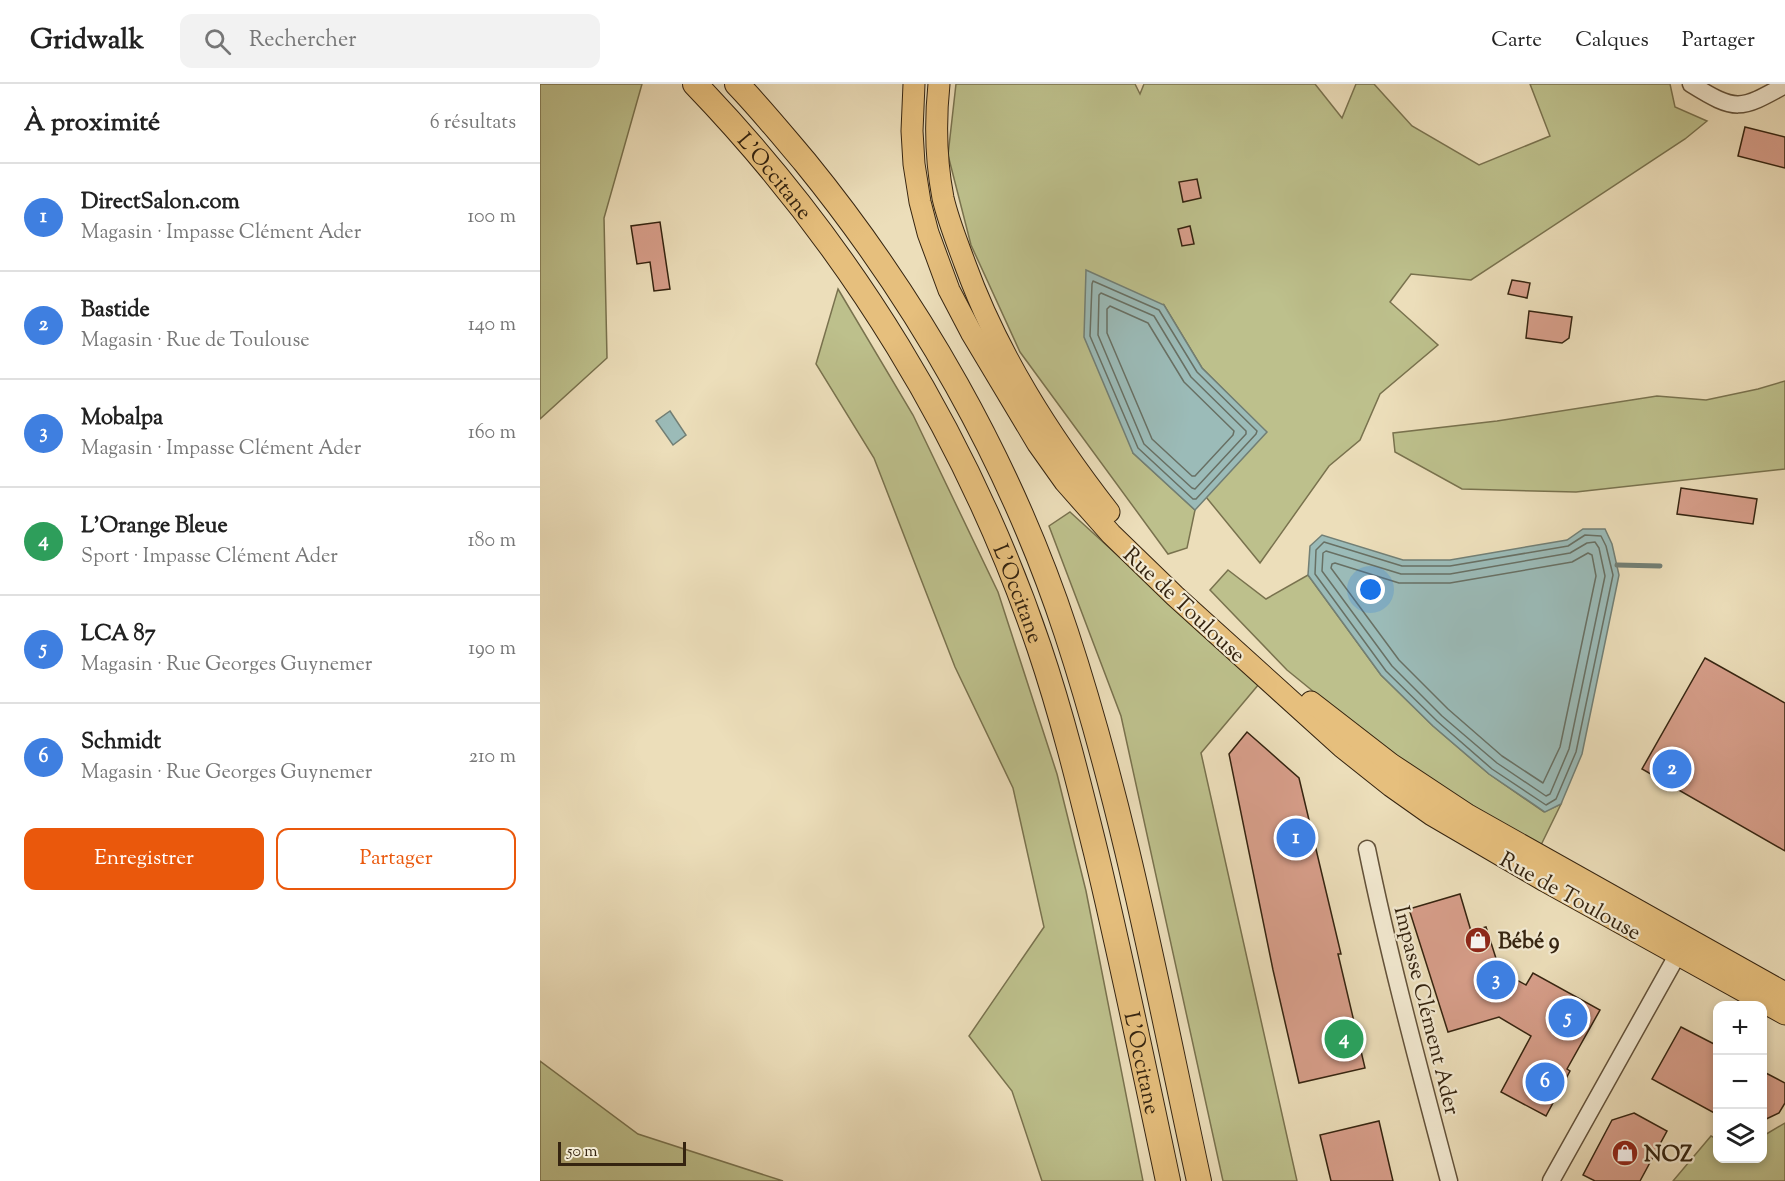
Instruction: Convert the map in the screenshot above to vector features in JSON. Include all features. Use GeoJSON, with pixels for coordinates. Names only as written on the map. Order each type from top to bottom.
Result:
{"type":"FeatureCollection","features":[{"type":"Feature","properties":{"kind":"highway","name":"L'Occitane"},"geometry":{"type":"LineString","coordinates":[[695,84],[769,166],[840,257],[871,302],[934,407],[963,464],[1011,572],[1042,657],[1073,759],[1108,904],[1168,1181]]}},
{"type":"Feature","properties":{"kind":"highway","name":"L'Occitane"},"geometry":{"type":"LineString","coordinates":[[738,84],[845,211],[880,262],[952,377],[1013,498],[1046,575],[1096,727],[1130,863],[1198,1181]]}},
{"type":"Feature","properties":{"kind":"main road","name":"Rue de Toulouse"},"geometry":{"type":"LineString","coordinates":[[939,84],[937,145],[944,200],[970,279],[980,328]]}},
{"type":"Feature","properties":{"kind":"main road","name":"Rue de Toulouse"},"geometry":{"type":"LineString","coordinates":[[910,86],[920,202],[928,233],[949,290],[1012,370],[1080,475],[1114,520],[1200,605],[1319,709],[1424,786],[1468,815],[1682,946],[1785,1014]]}},
{"type":"Feature","properties":{"kind":"main road"},"geometry":{"type":"LineString","coordinates":[[910,86],[937,107]]}},
{"type":"Feature","properties":{"kind":"main road","name":"Rue de Toulouse"},"geometry":{"type":"LineString","coordinates":[[1682,946],[1785,993]]}},
{"type":"Feature","properties":{"kind":"street"},"geometry":{"type":"LineString","coordinates":[[1690,84],[1715,99],[1732,105],[1752,103],[1785,85]]}},
{"type":"Feature","properties":{"kind":"street","name":"Impasse Clément Ader"},"geometry":{"type":"LineString","coordinates":[[1367,849],[1426,1102],[1449,1181]]}},
{"type":"Feature","properties":{"kind":"street"},"geometry":{"type":"LineString","coordinates":[[1551,1181],[1682,946]]}},
{"type":"Feature","properties":{"kind":"green space"},"geometry":{"type":"Polygon","coordinates":[[[540,84],[642,84],[604,218],[607,358],[540,419],[540,84]]]}},
{"type":"Feature","properties":{"kind":"green space"},"geometry":{"type":"Polygon","coordinates":[[[956,84],[1135,84],[1140,94],[1144,84],[1315,84],[1342,118],[1356,84],[1374,84],[1412,126],[1479,165],[1550,136],[1530,84],[1670,84],[1675,107],[1707,121],[1685,139],[1471,280],[1411,274],[1390,302],[1438,345],[1380,394],[1360,440],[1329,466],[1260,563],[1206,497],[1266,432],[1202,368],[1164,305],[1133,453],[1195,510],[1187,548],[1168,554],[1020,352],[971,245],[948,155],[956,84]]]}},
{"type":"Feature","properties":{"kind":"green space"},"geometry":{"type":"Polygon","coordinates":[[[838,289],[913,415],[998,592],[1057,774],[1086,891],[1143,1181],[1042,1181],[1012,1091],[969,1036],[1044,927],[1013,788],[955,667],[874,458],[816,364],[838,289]]]}},
{"type":"Feature","properties":{"kind":"green space"},"geometry":{"type":"Polygon","coordinates":[[[1785,381],[1785,469],[1576,492],[1462,489],[1395,452],[1393,433],[1497,421],[1657,396],[1706,400],[1785,381]]]}},
{"type":"Feature","properties":{"kind":"green space"},"geometry":{"type":"Polygon","coordinates":[[[1070,512],[1259,684],[1201,753],[1297,1181],[1223,1181],[1121,716],[1049,526],[1070,512]]]}},
{"type":"Feature","properties":{"kind":"green space"},"geometry":{"type":"Polygon","coordinates":[[[1228,570],[1266,599],[1308,575],[1381,675],[1433,726],[1489,774],[1544,812],[1561,804],[1540,847],[1395,758],[1287,670],[1210,590],[1228,570]]]}},
{"type":"Feature","properties":{"kind":"green space"},"geometry":{"type":"Polygon","coordinates":[[[540,1061],[638,1134],[783,1181],[540,1181],[540,1061]]]}},
{"type":"Feature","properties":{"kind":"green space"},"geometry":{"type":"Polygon","coordinates":[[[1785,1123],[1785,1181],[1673,1181],[1711,1136],[1713,1137],[1713,1163],[1767,1163],[1767,1134],[1785,1123]]]}},
{"type":"Feature","properties":{"kind":"water"},"geometry":{"type":"Polygon","coordinates":[[[1086,270],[1164,305],[1202,368],[1267,432],[1195,510],[1133,453],[1084,337],[1086,270]]]}},
{"type":"Feature","properties":{"kind":"water"},"geometry":{"type":"Polygon","coordinates":[[[670,411],[686,435],[673,445],[656,421],[670,411]]]}},
{"type":"Feature","properties":{"kind":"water"},"geometry":{"type":"Polygon","coordinates":[[[1583,529],[1605,529],[1612,544],[1619,575],[1582,754],[1561,804],[1545,812],[1489,774],[1433,726],[1381,675],[1308,575],[1310,546],[1322,535],[1403,560],[1450,560],[1567,540],[1583,529]]]}},
{"type":"Feature","properties":{"kind":"building"},"geometry":{"type":"Polygon","coordinates":[[[1745,127],[1785,137],[1785,168],[1738,156],[1745,127]]]}},
{"type":"Feature","properties":{"kind":"building"},"geometry":{"type":"Polygon","coordinates":[[[1197,179],[1201,198],[1183,202],[1179,182],[1197,179]]]}},
{"type":"Feature","properties":{"kind":"building"},"geometry":{"type":"Polygon","coordinates":[[[660,222],[670,289],[654,291],[650,262],[637,264],[631,226],[660,222]]]}},
{"type":"Feature","properties":{"kind":"building"},"geometry":{"type":"Polygon","coordinates":[[[1190,226],[1194,244],[1182,246],[1178,229],[1190,226]]]}},
{"type":"Feature","properties":{"kind":"building"},"geometry":{"type":"Polygon","coordinates":[[[1512,280],[1530,283],[1527,298],[1508,294],[1512,280]]]}},
{"type":"Feature","properties":{"kind":"building"},"geometry":{"type":"Polygon","coordinates":[[[1529,311],[1572,317],[1569,338],[1562,343],[1526,338],[1529,311]]]}},
{"type":"Feature","properties":{"kind":"building"},"geometry":{"type":"Polygon","coordinates":[[[1681,488],[1757,499],[1753,524],[1677,514],[1681,488]]]}},
{"type":"Feature","properties":{"kind":"building"},"geometry":{"type":"Polygon","coordinates":[[[1705,658],[1785,703],[1785,851],[1642,769],[1705,658]]]}},
{"type":"Feature","properties":{"kind":"building"},"geometry":{"type":"Polygon","coordinates":[[[1247,732],[1299,778],[1341,954],[1338,954],[1365,1068],[1299,1083],[1273,970],[1229,754],[1247,732]]]}},
{"type":"Feature","properties":{"kind":"building"},"geometry":{"type":"Polygon","coordinates":[[[1460,894],[1471,931],[1486,927],[1500,971],[1526,985],[1533,973],[1600,1010],[1567,1069],[1570,1071],[1546,1116],[1501,1092],[1531,1036],[1499,1017],[1448,1032],[1409,909],[1460,894]]]}},
{"type":"Feature","properties":{"kind":"building"},"geometry":{"type":"Polygon","coordinates":[[[1681,1027],[1713,1043],[1713,1112],[1652,1079],[1681,1027]]]}},
{"type":"Feature","properties":{"kind":"building"},"geometry":{"type":"Polygon","coordinates":[[[1767,1074],[1785,1083],[1785,1103],[1779,1113],[1767,1119],[1767,1074]]]}},
{"type":"Feature","properties":{"kind":"building","name":"NOZ"},"geometry":{"type":"Polygon","coordinates":[[[1634,1113],[1667,1131],[1640,1181],[1595,1181],[1583,1175],[1612,1120],[1634,1113]]]}},
{"type":"Feature","properties":{"kind":"building"},"geometry":{"type":"Polygon","coordinates":[[[1379,1121],[1393,1181],[1331,1181],[1320,1135],[1379,1121]]]}},
{"type":"Feature","properties":{"kind":"waterway"},"geometry":{"type":"LineString","coordinates":[[1617,565],[1660,566]]}},
{"type":"Feature","properties":{"kind":"place","name":"Bastide"},"geometry":{"type":"Point","coordinates":[1672,769]}},
{"type":"Feature","properties":{"kind":"place","name":"DirectSalon.com"},"geometry":{"type":"Point","coordinates":[1296,838]}},
{"type":"Feature","properties":{"kind":"place","name":"Bébé 9"},"geometry":{"type":"Point","coordinates":[1478,940]}},
{"type":"Feature","properties":{"kind":"place","name":"Mobalpa"},"geometry":{"type":"Point","coordinates":[1496,980]}},
{"type":"Feature","properties":{"kind":"place","name":"LCA 87"},"geometry":{"type":"Point","coordinates":[1568,1018]}},
{"type":"Feature","properties":{"kind":"place","name":"L'Orange Bleue"},"geometry":{"type":"Point","coordinates":[1344,1039]}},
{"type":"Feature","properties":{"kind":"place","name":"Schmidt"},"geometry":{"type":"Point","coordinates":[1545,1082]}},
{"type":"Feature","properties":{"kind":"place","name":"NOZ"},"geometry":{"type":"Point","coordinates":[1625,1153]}}]}
